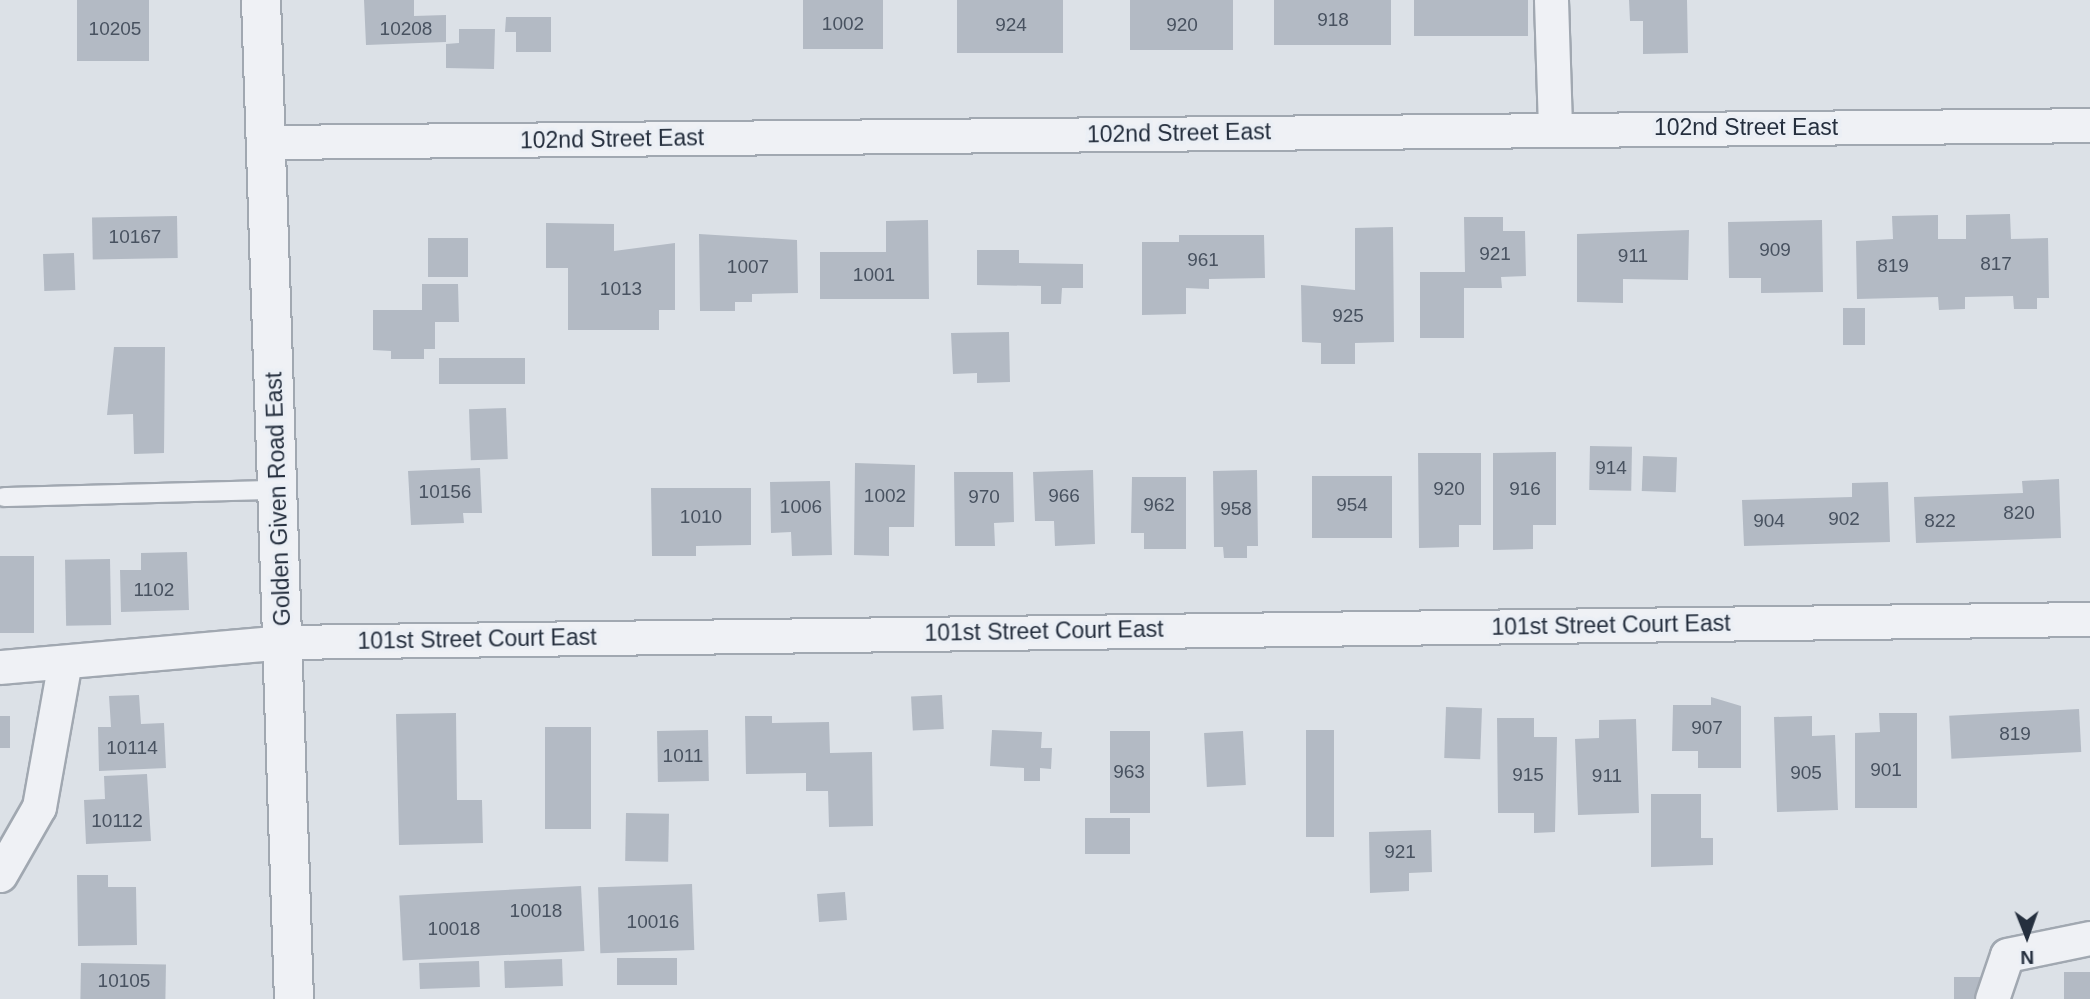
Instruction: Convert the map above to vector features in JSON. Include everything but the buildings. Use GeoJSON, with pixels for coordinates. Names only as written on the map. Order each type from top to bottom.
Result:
{"type":"FeatureCollection","features":[{"type":"Feature","properties":{"kind":"street","name":"Golden Given Road East"},"geometry":{"type":"LineString","coordinates":[[261,0],[268,142],[294,999]]}},
{"type":"Feature","properties":{"kind":"street"},"geometry":{"type":"LineString","coordinates":[[1552,0],[1555,128]]}},
{"type":"Feature","properties":{"kind":"street","name":"102nd Street East"},"geometry":{"type":"LineString","coordinates":[[268,142],[2090,125]]}},
{"type":"Feature","properties":{"kind":"street","name":"101st Street Court East"},"geometry":{"type":"LineString","coordinates":[[0,667],[64,666],[283,642],[2090,619]]}},
{"type":"Feature","properties":{"kind":"street"},"geometry":{"type":"LineString","coordinates":[[0,875],[39,807],[64,666]]}},
{"type":"Feature","properties":{"kind":"street"},"geometry":{"type":"LineString","coordinates":[[1992,999],[2007,955],[2090,938]]}},
{"type":"Feature","properties":{"kind":"lane"},"geometry":{"type":"LineString","coordinates":[[4,497],[278,490]]}}]}
